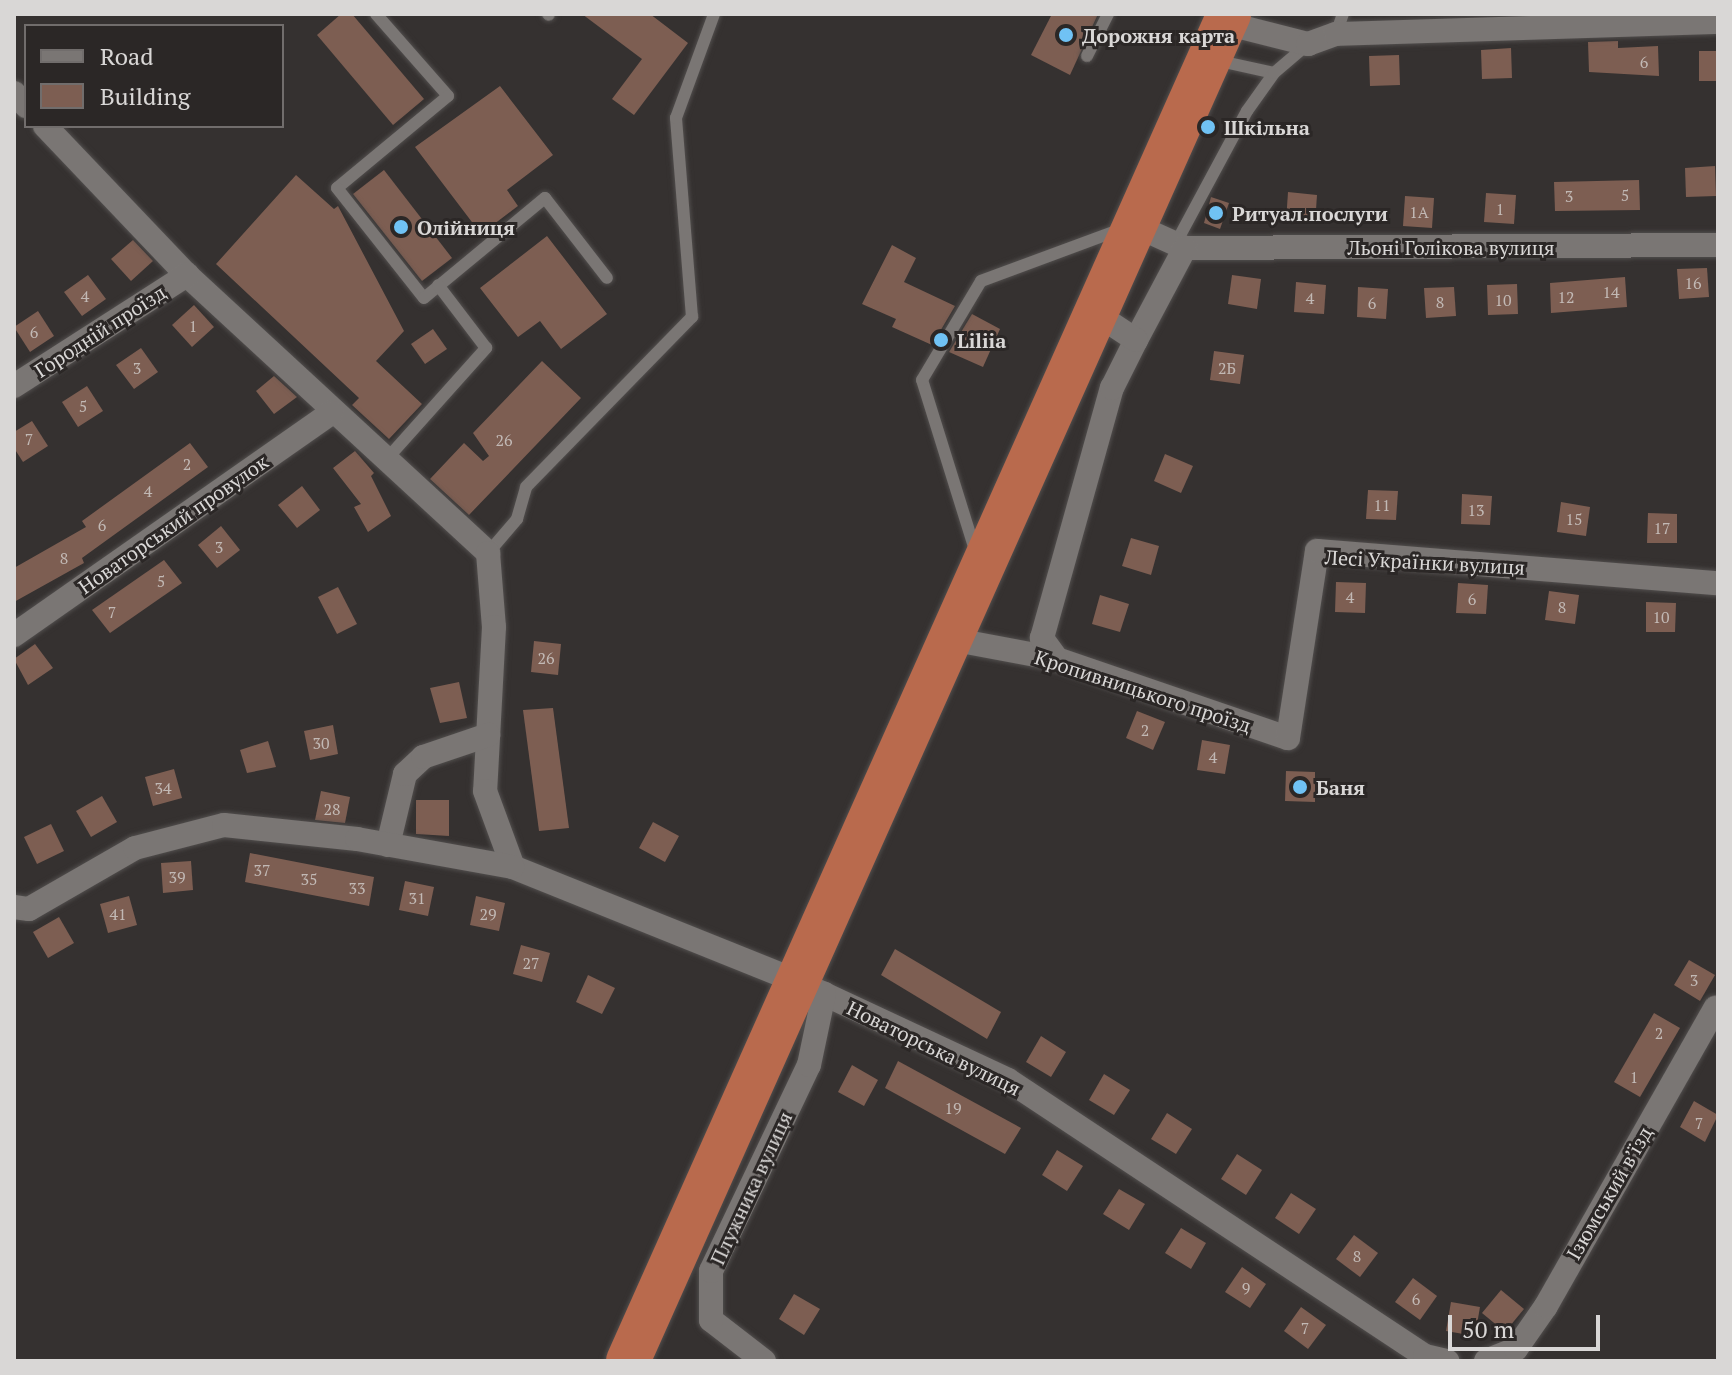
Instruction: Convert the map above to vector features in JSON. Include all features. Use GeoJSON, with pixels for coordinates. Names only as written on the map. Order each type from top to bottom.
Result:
{"type":"FeatureCollection","features":[{"type":"Feature","properties":{"kind":"highway"},"geometry":{"type":"LineString","coordinates":[[628,1361],[809,987],[950,639],[1221,32]]}},
{"type":"Feature","properties":{"kind":"street"},"geometry":{"type":"LineString","coordinates":[[1221,32],[1308,44],[1340,24],[1718,22]]}},
{"type":"Feature","properties":{"kind":"street"},"geometry":{"type":"LineString","coordinates":[[47,128],[187,275],[331,413],[488,553],[494,627],[485,791],[513,867]]}},
{"type":"Feature","properties":{"kind":"street","name":"Льоні Голікова вулиця"},"geometry":{"type":"LineString","coordinates":[[1134,225],[1181,245],[1718,245]]}},
{"type":"Feature","properties":{"kind":"street"},"geometry":{"type":"LineString","coordinates":[[1057,659],[1042,638],[1112,388],[1181,245]]}},
{"type":"Feature","properties":{"kind":"street","name":"Городній проїзд"},"geometry":{"type":"LineString","coordinates":[[14,386],[187,275]]}},
{"type":"Feature","properties":{"kind":"street"},"geometry":{"type":"LineString","coordinates":[[1095,313],[1136,340]]}},
{"type":"Feature","properties":{"kind":"street","name":"Новаторський провулок"},"geometry":{"type":"LineString","coordinates":[[14,635],[331,413]]}},
{"type":"Feature","properties":{"kind":"street","name":"Лесі Українки вулиця"},"geometry":{"type":"LineString","coordinates":[[1288,738],[1317,551],[1718,583]]}},
{"type":"Feature","properties":{"kind":"street","name":"Кропивницького проїзд"},"geometry":{"type":"LineString","coordinates":[[950,639],[1057,659],[1288,738]]}},
{"type":"Feature","properties":{"kind":"street"},"geometry":{"type":"LineString","coordinates":[[388,845],[405,774],[423,757],[488,735]]}},
{"type":"Feature","properties":{"kind":"street","name":"Новаторська вулиця"},"geometry":{"type":"LineString","coordinates":[[14,907],[29,909],[135,848],[224,825],[388,845],[513,867],[809,987],[1008,1080],[1425,1356],[1447,1361]]}},
{"type":"Feature","properties":{"kind":"street","name":"Плужника вулиця"},"geometry":{"type":"LineString","coordinates":[[764,1361],[711,1320],[711,1271],[809,1065],[809,987]]}},
{"type":"Feature","properties":{"kind":"street","name":"Ізюмський в’їзд"},"geometry":{"type":"LineString","coordinates":[[1486,1361],[1516,1349],[1546,1306],[1715,1008]]}},
{"type":"Feature","properties":{"kind":"lane"},"geometry":{"type":"LineString","coordinates":[[376,14],[448,96],[337,188],[424,298],[545,198],[607,278]]}},
{"type":"Feature","properties":{"kind":"lane"},"geometry":{"type":"LineString","coordinates":[[488,553],[517,519],[526,487],[692,317],[676,118],[714,14]]}},
{"type":"Feature","properties":{"kind":"lane"},"geometry":{"type":"LineString","coordinates":[[1087,56],[1108,14]]}},
{"type":"Feature","properties":{"kind":"lane"},"geometry":{"type":"LineString","coordinates":[[1221,32],[1274,73]]}},
{"type":"Feature","properties":{"kind":"lane"},"geometry":{"type":"LineString","coordinates":[[1181,245],[1247,111],[1274,73],[1308,44]]}},
{"type":"Feature","properties":{"kind":"lane"},"geometry":{"type":"LineString","coordinates":[[981,568],[922,380],[981,281],[1134,225]]}},
{"type":"Feature","properties":{"kind":"lane"},"geometry":{"type":"LineString","coordinates":[[385,461],[486,348],[438,285]]}},
{"type":"Feature","properties":{"kind":"building"},"geometry":{"type":"Polygon","coordinates":[[[341,14],[352,14],[424,99],[393,125],[317,35],[341,14]]]}},
{"type":"Feature","properties":{"kind":"building"},"geometry":{"type":"Polygon","coordinates":[[[582,14],[650,14],[688,43],[634,115],[612,99],[642,59],[582,14]]]}},
{"type":"Feature","properties":{"kind":"building","name":"Дорожня карта"},"geometry":{"type":"Polygon","coordinates":[[[1052,14],[1098,14],[1070,75],[1031,55],[1052,14]]]}},
{"type":"Feature","properties":{"kind":"building"},"geometry":{"type":"Polygon","coordinates":[[[1618,41],[1618,48],[1658,46],[1659,76],[1589,72],[1588,42],[1618,41]]]}},
{"type":"Feature","properties":{"kind":"building"},"geometry":{"type":"Polygon","coordinates":[[[1511,48],[1512,78],[1482,79],[1481,50],[1511,48]]]}},
{"type":"Feature","properties":{"kind":"building"},"geometry":{"type":"Polygon","coordinates":[[[1699,51],[1718,51],[1718,81],[1699,81],[1699,51]]]}},
{"type":"Feature","properties":{"kind":"building"},"geometry":{"type":"Polygon","coordinates":[[[1399,55],[1400,85],[1370,86],[1369,56],[1399,55]]]}},
{"type":"Feature","properties":{"kind":"building"},"geometry":{"type":"Polygon","coordinates":[[[500,86],[553,155],[507,190],[518,206],[481,234],[415,147],[500,86]]]}},
{"type":"Feature","properties":{"kind":"building"},"geometry":{"type":"Polygon","coordinates":[[[1715,166],[1716,196],[1686,197],[1685,168],[1715,166]]]}},
{"type":"Feature","properties":{"kind":"building","name":"Олійниця"},"geometry":{"type":"Polygon","coordinates":[[[384,170],[452,258],[422,281],[353,194],[384,170]]]}},
{"type":"Feature","properties":{"kind":"building"},"geometry":{"type":"Polygon","coordinates":[[[296,175],[334,209],[338,206],[404,331],[376,361],[422,404],[389,439],[352,405],[359,398],[216,264],[296,175]]]}},
{"type":"Feature","properties":{"kind":"building"},"geometry":{"type":"Polygon","coordinates":[[[1639,180],[1640,210],[1555,211],[1554,182],[1639,180]]]}},
{"type":"Feature","properties":{"kind":"building"},"geometry":{"type":"Polygon","coordinates":[[[1288,192],[1317,195],[1315,224],[1286,222],[1288,192]]]}},
{"type":"Feature","properties":{"kind":"building"},"geometry":{"type":"Polygon","coordinates":[[[1486,193],[1516,195],[1514,224],[1484,222],[1486,193]]]}},
{"type":"Feature","properties":{"kind":"building"},"geometry":{"type":"Polygon","coordinates":[[[1405,196],[1434,198],[1432,228],[1403,226],[1405,196]]]}},
{"type":"Feature","properties":{"kind":"building","name":"Ритуал.послуги"},"geometry":{"type":"Polygon","coordinates":[[[1211,197],[1229,203],[1220,229],[1204,223],[1211,197]]]}},
{"type":"Feature","properties":{"kind":"building"},"geometry":{"type":"Polygon","coordinates":[[[547,236],[607,314],[561,349],[540,321],[518,337],[480,288],[547,236]]]}},
{"type":"Feature","properties":{"kind":"building"},"geometry":{"type":"Polygon","coordinates":[[[133,240],[153,261],[131,281],[111,259],[133,240]]]}},
{"type":"Feature","properties":{"kind":"building"},"geometry":{"type":"Polygon","coordinates":[[[892,245],[916,258],[904,282],[955,306],[932,345],[892,327],[896,319],[862,304],[892,245]]]}},
{"type":"Feature","properties":{"kind":"building"},"geometry":{"type":"Polygon","coordinates":[[[1707,268],[1709,297],[1679,299],[1677,269],[1707,268]]]}},
{"type":"Feature","properties":{"kind":"building"},"geometry":{"type":"Polygon","coordinates":[[[88,275],[106,299],[82,316],[64,292],[88,275]]]}},
{"type":"Feature","properties":{"kind":"building"},"geometry":{"type":"Polygon","coordinates":[[[1232,275],[1261,279],[1257,309],[1228,304],[1232,275]]]}},
{"type":"Feature","properties":{"kind":"building"},"geometry":{"type":"Polygon","coordinates":[[[1625,277],[1627,307],[1551,313],[1550,283],[1625,277]]]}},
{"type":"Feature","properties":{"kind":"building"},"geometry":{"type":"Polygon","coordinates":[[[1296,282],[1326,285],[1324,314],[1294,312],[1296,282]]]}},
{"type":"Feature","properties":{"kind":"building"},"geometry":{"type":"Polygon","coordinates":[[[1517,284],[1518,314],[1488,315],[1487,285],[1517,284]]]}},
{"type":"Feature","properties":{"kind":"building"},"geometry":{"type":"Polygon","coordinates":[[[1358,287],[1388,289],[1386,319],[1357,317],[1358,287]]]}},
{"type":"Feature","properties":{"kind":"building"},"geometry":{"type":"Polygon","coordinates":[[[1454,287],[1456,316],[1426,318],[1424,288],[1454,287]]]}},
{"type":"Feature","properties":{"kind":"building"},"geometry":{"type":"Polygon","coordinates":[[[194,305],[214,327],[192,347],[172,325],[194,305]]]}},
{"type":"Feature","properties":{"kind":"building"},"geometry":{"type":"Polygon","coordinates":[[[38,311],[54,336],[30,352],[14,327],[38,311]]]}},
{"type":"Feature","properties":{"kind":"building"},"geometry":{"type":"Polygon","coordinates":[[[972,314],[1000,329],[983,367],[949,352],[972,314]]]}},
{"type":"Feature","properties":{"kind":"building"},"geometry":{"type":"Polygon","coordinates":[[[433,329],[447,349],[425,364],[411,344],[433,329]]]}},
{"type":"Feature","properties":{"kind":"building"},"geometry":{"type":"Polygon","coordinates":[[[141,348],[158,372],[134,389],[116,365],[141,348]]]}},
{"type":"Feature","properties":{"kind":"building"},"geometry":{"type":"Polygon","coordinates":[[[1214,351],[1244,355],[1240,384],[1210,380],[1214,351]]]}},
{"type":"Feature","properties":{"kind":"building"},"geometry":{"type":"Polygon","coordinates":[[[542,361],[581,398],[469,515],[430,479],[464,443],[483,461],[489,456],[473,433],[542,361]]]}},
{"type":"Feature","properties":{"kind":"building"},"geometry":{"type":"Polygon","coordinates":[[[274,376],[297,397],[274,414],[256,391],[274,376]]]}},
{"type":"Feature","properties":{"kind":"building"},"geometry":{"type":"Polygon","coordinates":[[[87,386],[103,411],[78,427],[62,402],[87,386]]]}},
{"type":"Feature","properties":{"kind":"building"},"geometry":{"type":"Polygon","coordinates":[[[32,421],[48,446],[23,462],[14,448],[14,432],[32,421]]]}},
{"type":"Feature","properties":{"kind":"building"},"geometry":{"type":"Polygon","coordinates":[[[190,443],[208,467],[82,558],[84,563],[14,602],[14,568],[86,527],[82,521],[190,443]]]}},
{"type":"Feature","properties":{"kind":"building"},"geometry":{"type":"Polygon","coordinates":[[[355,451],[374,473],[371,476],[391,516],[368,532],[354,507],[361,504],[333,468],[355,451]]]}},
{"type":"Feature","properties":{"kind":"building"},"geometry":{"type":"Polygon","coordinates":[[[1165,454],[1193,466],[1181,493],[1154,481],[1165,454]]]}},
{"type":"Feature","properties":{"kind":"building"},"geometry":{"type":"Polygon","coordinates":[[[302,486],[320,510],[297,528],[278,505],[302,486]]]}},
{"type":"Feature","properties":{"kind":"building"},"geometry":{"type":"Polygon","coordinates":[[[1368,490],[1398,491],[1396,520],[1366,519],[1368,490]]]}},
{"type":"Feature","properties":{"kind":"building"},"geometry":{"type":"Polygon","coordinates":[[[1462,494],[1492,496],[1490,525],[1461,524],[1462,494]]]}},
{"type":"Feature","properties":{"kind":"building"},"geometry":{"type":"Polygon","coordinates":[[[1561,502],[1590,507],[1586,536],[1557,532],[1561,502]]]}},
{"type":"Feature","properties":{"kind":"building"},"geometry":{"type":"Polygon","coordinates":[[[1648,513],[1677,514],[1677,543],[1647,543],[1648,513]]]}},
{"type":"Feature","properties":{"kind":"building"},"geometry":{"type":"Polygon","coordinates":[[[221,526],[240,550],[217,568],[198,545],[221,526]]]}},
{"type":"Feature","properties":{"kind":"building"},"geometry":{"type":"Polygon","coordinates":[[[1131,538],[1159,546],[1151,575],[1122,566],[1131,538]]]}},
{"type":"Feature","properties":{"kind":"building"},"geometry":{"type":"Polygon","coordinates":[[[164,560],[182,583],[110,633],[92,610],[164,560]]]}},
{"type":"Feature","properties":{"kind":"building"},"geometry":{"type":"Polygon","coordinates":[[[1336,582],[1366,583],[1365,613],[1335,612],[1336,582]]]}},
{"type":"Feature","properties":{"kind":"building"},"geometry":{"type":"Polygon","coordinates":[[[1458,583],[1488,585],[1486,614],[1456,613],[1458,583]]]}},
{"type":"Feature","properties":{"kind":"building"},"geometry":{"type":"Polygon","coordinates":[[[338,587],[357,624],[337,634],[318,597],[338,587]]]}},
{"type":"Feature","properties":{"kind":"building"},"geometry":{"type":"Polygon","coordinates":[[[1549,591],[1579,595],[1575,624],[1545,620],[1549,591]]]}},
{"type":"Feature","properties":{"kind":"building"},"geometry":{"type":"Polygon","coordinates":[[[1100,595],[1129,604],[1120,632],[1092,624],[1100,595]]]}},
{"type":"Feature","properties":{"kind":"building"},"geometry":{"type":"Polygon","coordinates":[[[1646,602],[1676,603],[1675,632],[1646,632],[1646,602]]]}},
{"type":"Feature","properties":{"kind":"building"},"geometry":{"type":"Polygon","coordinates":[[[534,641],[561,644],[558,675],[531,672],[534,641]]]}},
{"type":"Feature","properties":{"kind":"building"},"geometry":{"type":"Polygon","coordinates":[[[35,644],[53,668],[28,685],[14,659],[35,644]]]}},
{"type":"Feature","properties":{"kind":"building"},"geometry":{"type":"Polygon","coordinates":[[[459,682],[467,718],[440,723],[430,688],[459,682]]]}},
{"type":"Feature","properties":{"kind":"building"},"geometry":{"type":"Polygon","coordinates":[[[553,708],[569,828],[539,831],[523,710],[553,708]]]}},
{"type":"Feature","properties":{"kind":"building"},"geometry":{"type":"Polygon","coordinates":[[[1137,711],[1165,722],[1153,750],[1126,738],[1137,711]]]}},
{"type":"Feature","properties":{"kind":"building"},"geometry":{"type":"Polygon","coordinates":[[[333,725],[338,754],[310,760],[304,731],[333,725]]]}},
{"type":"Feature","properties":{"kind":"building"},"geometry":{"type":"Polygon","coordinates":[[[1202,740],[1230,745],[1225,774],[1197,770],[1202,740]]]}},
{"type":"Feature","properties":{"kind":"building"},"geometry":{"type":"Polygon","coordinates":[[[268,741],[276,767],[247,773],[240,750],[268,741]]]}},
{"type":"Feature","properties":{"kind":"building"},"geometry":{"type":"Polygon","coordinates":[[[174,769],[182,798],[153,806],[145,777],[174,769]]]}},
{"type":"Feature","properties":{"kind":"building","name":"Баня"},"geometry":{"type":"Polygon","coordinates":[[[1286,771],[1315,772],[1315,802],[1285,801],[1286,771]]]}},
{"type":"Feature","properties":{"kind":"building"},"geometry":{"type":"Polygon","coordinates":[[[321,791],[350,797],[345,823],[315,820],[321,791]]]}},
{"type":"Feature","properties":{"kind":"building"},"geometry":{"type":"Polygon","coordinates":[[[102,796],[117,822],[91,837],[76,811],[102,796]]]}},
{"type":"Feature","properties":{"kind":"building"},"geometry":{"type":"Polygon","coordinates":[[[416,800],[449,800],[449,836],[416,834],[416,800]]]}},
{"type":"Feature","properties":{"kind":"building"},"geometry":{"type":"Polygon","coordinates":[[[653,822],[679,836],[665,862],[639,848],[653,822]]]}},
{"type":"Feature","properties":{"kind":"building"},"geometry":{"type":"Polygon","coordinates":[[[51,824],[64,851],[37,864],[24,837],[51,824]]]}},
{"type":"Feature","properties":{"kind":"building"},"geometry":{"type":"Polygon","coordinates":[[[250,853],[374,877],[369,906],[245,882],[250,853]]]}},
{"type":"Feature","properties":{"kind":"building"},"geometry":{"type":"Polygon","coordinates":[[[191,861],[193,890],[163,893],[161,863],[191,861]]]}},
{"type":"Feature","properties":{"kind":"building"},"geometry":{"type":"Polygon","coordinates":[[[405,881],[434,887],[428,916],[399,910],[405,881]]]}},
{"type":"Feature","properties":{"kind":"building"},"geometry":{"type":"Polygon","coordinates":[[[129,896],[137,925],[108,933],[100,904],[129,896]]]}},
{"type":"Feature","properties":{"kind":"building"},"geometry":{"type":"Polygon","coordinates":[[[476,896],[505,903],[499,931],[470,925],[476,896]]]}},
{"type":"Feature","properties":{"kind":"building"},"geometry":{"type":"Polygon","coordinates":[[[59,917],[74,943],[48,958],[33,932],[59,917]]]}},
{"type":"Feature","properties":{"kind":"building"},"geometry":{"type":"Polygon","coordinates":[[[521,945],[550,953],[542,982],[513,974],[521,945]]]}},
{"type":"Feature","properties":{"kind":"building"},"geometry":{"type":"Polygon","coordinates":[[[895,949],[1001,1012],[987,1039],[881,975],[895,949]]]}},
{"type":"Feature","properties":{"kind":"building"},"geometry":{"type":"Polygon","coordinates":[[[1689,960],[1715,975],[1700,1001],[1674,985],[1689,960]]]}},
{"type":"Feature","properties":{"kind":"building"},"geometry":{"type":"Polygon","coordinates":[[[588,975],[615,988],[602,1014],[576,1002],[588,975]]]}},
{"type":"Feature","properties":{"kind":"building"},"geometry":{"type":"Polygon","coordinates":[[[1654,1013],[1680,1028],[1640,1097],[1614,1082],[1654,1013]]]}},
{"type":"Feature","properties":{"kind":"building"},"geometry":{"type":"Polygon","coordinates":[[[1041,1036],[1066,1052],[1051,1077],[1026,1062],[1041,1036]]]}},
{"type":"Feature","properties":{"kind":"building"},"geometry":{"type":"Polygon","coordinates":[[[898,1061],[1021,1128],[1005,1154],[885,1088],[898,1061]]]}},
{"type":"Feature","properties":{"kind":"building"},"geometry":{"type":"Polygon","coordinates":[[[852,1065],[878,1080],[864,1106],[838,1092],[852,1065]]]}},
{"type":"Feature","properties":{"kind":"building"},"geometry":{"type":"Polygon","coordinates":[[[1104,1074],[1130,1090],[1114,1115],[1089,1100],[1104,1074]]]}},
{"type":"Feature","properties":{"kind":"building"},"geometry":{"type":"Polygon","coordinates":[[[1694,1101],[1718,1115],[1705,1142],[1680,1127],[1694,1101]]]}},
{"type":"Feature","properties":{"kind":"building"},"geometry":{"type":"Polygon","coordinates":[[[1167,1113],[1192,1129],[1176,1154],[1151,1139],[1167,1113]]]}},
{"type":"Feature","properties":{"kind":"building"},"geometry":{"type":"Polygon","coordinates":[[[1057,1150],[1083,1166],[1067,1191],[1042,1175],[1057,1150]]]}},
{"type":"Feature","properties":{"kind":"building"},"geometry":{"type":"Polygon","coordinates":[[[1237,1154],[1262,1170],[1246,1195],[1221,1179],[1237,1154]]]}},
{"type":"Feature","properties":{"kind":"building"},"geometry":{"type":"Polygon","coordinates":[[[1119,1189],[1145,1204],[1129,1230],[1103,1214],[1119,1189]]]}},
{"type":"Feature","properties":{"kind":"building"},"geometry":{"type":"Polygon","coordinates":[[[1291,1193],[1316,1209],[1299,1234],[1275,1218],[1291,1193]]]}},
{"type":"Feature","properties":{"kind":"building"},"geometry":{"type":"Polygon","coordinates":[[[1181,1228],[1206,1243],[1191,1269],[1165,1253],[1181,1228]]]}},
{"type":"Feature","properties":{"kind":"building"},"geometry":{"type":"Polygon","coordinates":[[[1354,1235],[1378,1253],[1360,1277],[1336,1259],[1354,1235]]]}},
{"type":"Feature","properties":{"kind":"building"},"geometry":{"type":"Polygon","coordinates":[[[1242,1267],[1266,1284],[1250,1308],[1225,1292],[1242,1267]]]}},
{"type":"Feature","properties":{"kind":"building"},"geometry":{"type":"Polygon","coordinates":[[[1413,1278],[1437,1296],[1420,1320],[1395,1302],[1413,1278]]]}},
{"type":"Feature","properties":{"kind":"building"},"geometry":{"type":"Polygon","coordinates":[[[1501,1290],[1524,1309],[1505,1332],[1482,1313],[1501,1290]]]}},
{"type":"Feature","properties":{"kind":"building"},"geometry":{"type":"Polygon","coordinates":[[[794,1294],[820,1309],[804,1335],[779,1319],[794,1294]]]}},
{"type":"Feature","properties":{"kind":"building"},"geometry":{"type":"Polygon","coordinates":[[[1451,1302],[1480,1307],[1475,1336],[1446,1331],[1451,1302]]]}},
{"type":"Feature","properties":{"kind":"building"},"geometry":{"type":"Polygon","coordinates":[[[1301,1307],[1326,1325],[1308,1349],[1284,1331],[1301,1307]]]}},
{"type":"Feature","properties":{"kind":"place","name":"Дорожня карта"},"geometry":{"type":"Point","coordinates":[1066,35]}},
{"type":"Feature","properties":{"kind":"place","name":"Шкільна"},"geometry":{"type":"Point","coordinates":[1208,127]}},
{"type":"Feature","properties":{"kind":"place","name":"Ритуал.послуги"},"geometry":{"type":"Point","coordinates":[1216,213]}},
{"type":"Feature","properties":{"kind":"place","name":"Олійниця"},"geometry":{"type":"Point","coordinates":[401,227]}},
{"type":"Feature","properties":{"kind":"place","name":"Liliia"},"geometry":{"type":"Point","coordinates":[941,340]}},
{"type":"Feature","properties":{"kind":"place","name":"Баня"},"geometry":{"type":"Point","coordinates":[1300,787]}}]}
